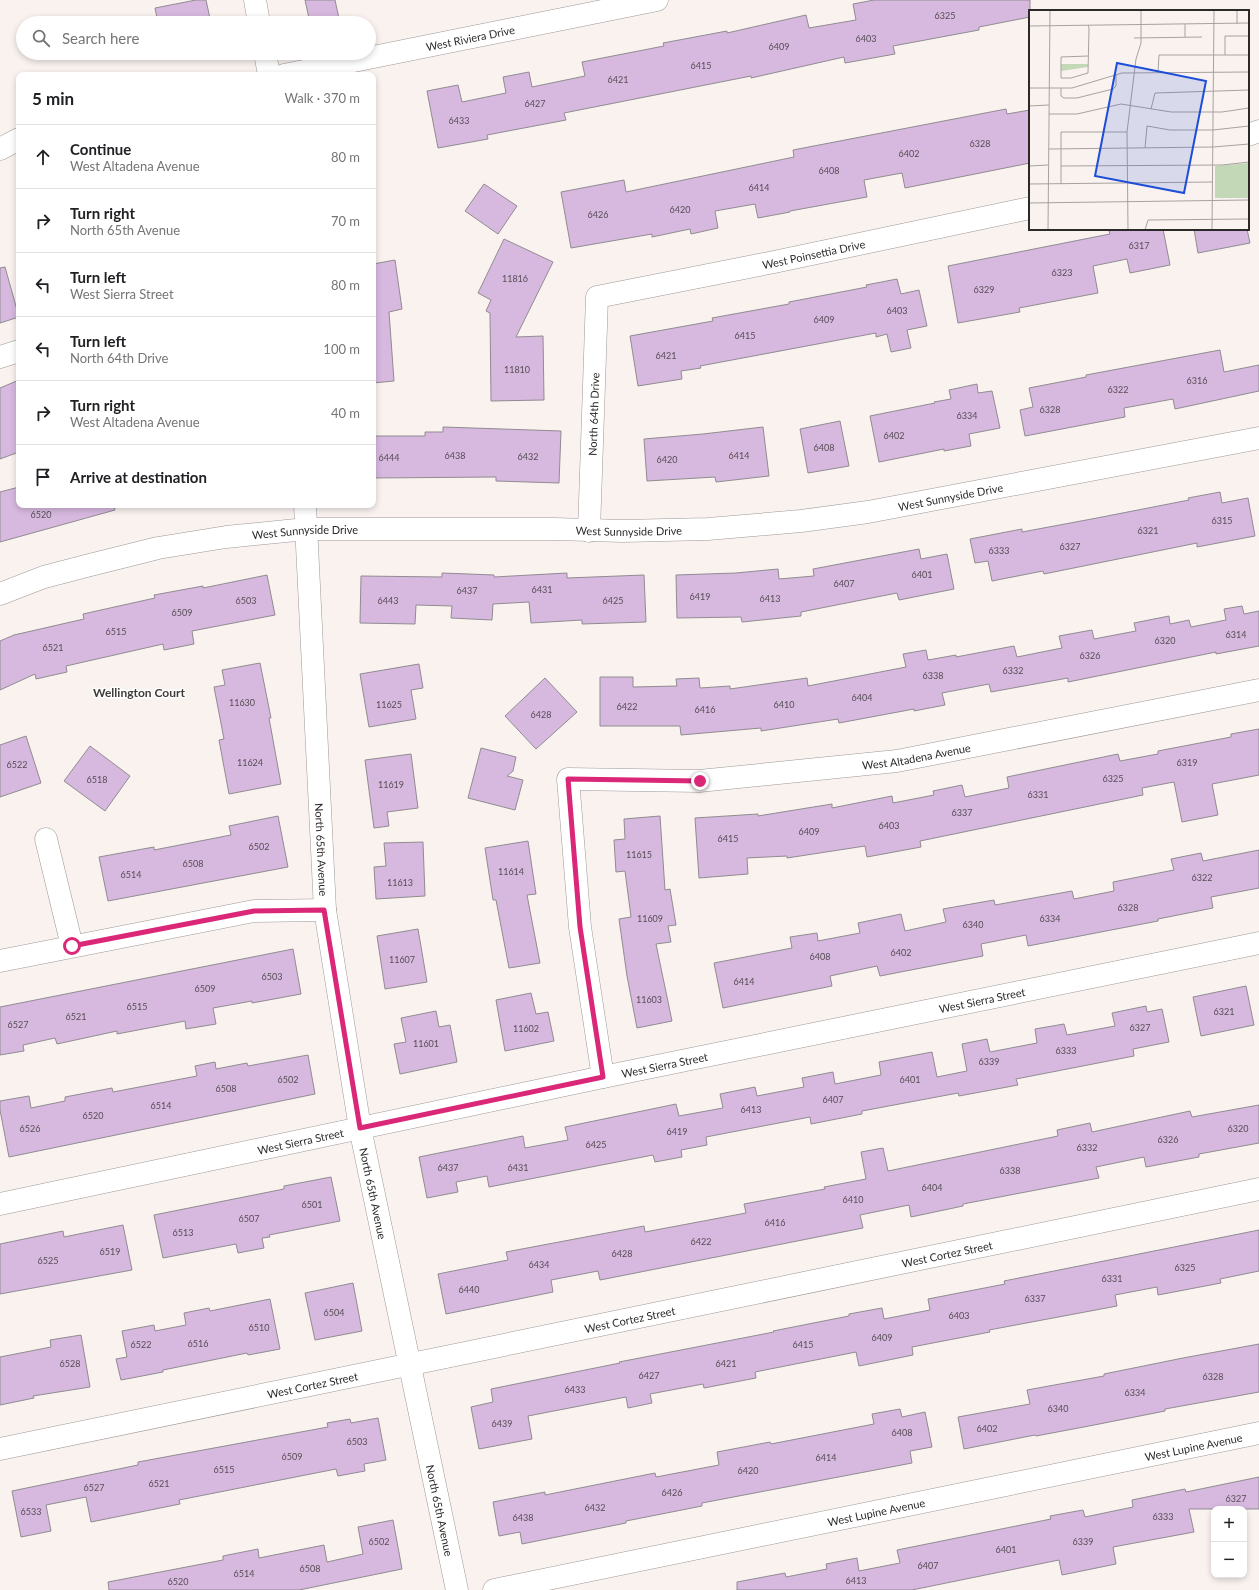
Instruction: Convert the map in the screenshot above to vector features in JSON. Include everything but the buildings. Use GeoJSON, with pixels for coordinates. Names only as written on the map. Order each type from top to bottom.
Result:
{"type":"FeatureCollection","features":[{"type":"Feature","properties":{"kind":"street"},"geometry":{"type":"LineString","coordinates":[[255,0],[258,16]]}},
{"type":"Feature","properties":{"kind":"street","name":"West Riviera Drive"},"geometry":{"type":"LineString","coordinates":[[376,54],[586,7],[657,0]]}},
{"type":"Feature","properties":{"kind":"street"},"geometry":{"type":"LineString","coordinates":[[266,60],[268,72]]}},
{"type":"Feature","properties":{"kind":"street","name":"West Riviera Drive"},"geometry":{"type":"LineString","coordinates":[[297,72],[351,60]]}},
{"type":"Feature","properties":{"kind":"street"},"geometry":{"type":"LineString","coordinates":[[1249,135],[1259,131]]}},
{"type":"Feature","properties":{"kind":"street"},"geometry":{"type":"LineString","coordinates":[[0,149],[16,140]]}},
{"type":"Feature","properties":{"kind":"street","name":"West Poinsettia Drive"},"geometry":{"type":"LineString","coordinates":[[597,297],[774,262],[1029,208]]}},
{"type":"Feature","properties":{"kind":"street","name":"North 64th Drive"},"geometry":{"type":"LineString","coordinates":[[590,531],[597,297]]}},
{"type":"Feature","properties":{"kind":"street"},"geometry":{"type":"LineString","coordinates":[[0,357],[16,352]]}},
{"type":"Feature","properties":{"kind":"street","name":"West Sunnyside Drive"},"geometry":{"type":"LineString","coordinates":[[0,594],[44,577],[158,548],[226,537],[306,528],[554,529],[590,531],[708,529],[801,521],[853,514],[1259,438]]}},
{"type":"Feature","properties":{"kind":"street","name":"North 65th Avenue"},"geometry":{"type":"LineString","coordinates":[[305,508],[324,910],[360,1128],[457,1590]]}},
{"type":"Feature","properties":{"kind":"street","name":"West Altadena Avenue"},"geometry":{"type":"LineString","coordinates":[[603,1077],[580,927],[568,779],[700,781],[897,761],[1259,690]]}},
{"type":"Feature","properties":{"kind":"street"},"geometry":{"type":"LineString","coordinates":[[46,839],[72,946]]}},
{"type":"Feature","properties":{"kind":"street"},"geometry":{"type":"LineString","coordinates":[[0,961],[254,911],[324,910]]}},
{"type":"Feature","properties":{"kind":"street","name":"West Sierra Street"},"geometry":{"type":"LineString","coordinates":[[0,1204],[603,1077],[1259,944]]}},
{"type":"Feature","properties":{"kind":"street","name":"West Cortez Street"},"geometry":{"type":"LineString","coordinates":[[0,1449],[1259,1189]]}},
{"type":"Feature","properties":{"kind":"street","name":"West Lupine Avenue"},"geometry":{"type":"LineString","coordinates":[[494,1590],[1259,1433]]}},
{"type":"Feature","properties":{"kind":"district","name":"Wellington Court"},"geometry":{"type":"Point","coordinates":[139,692]}},
{"type":"Feature","properties":{"kind":"route"},"geometry":{"type":"LineString","coordinates":[[72,946],[254,911],[324,910],[360,1128],[603,1077],[580,927],[568,779],[700,781]]}}]}
